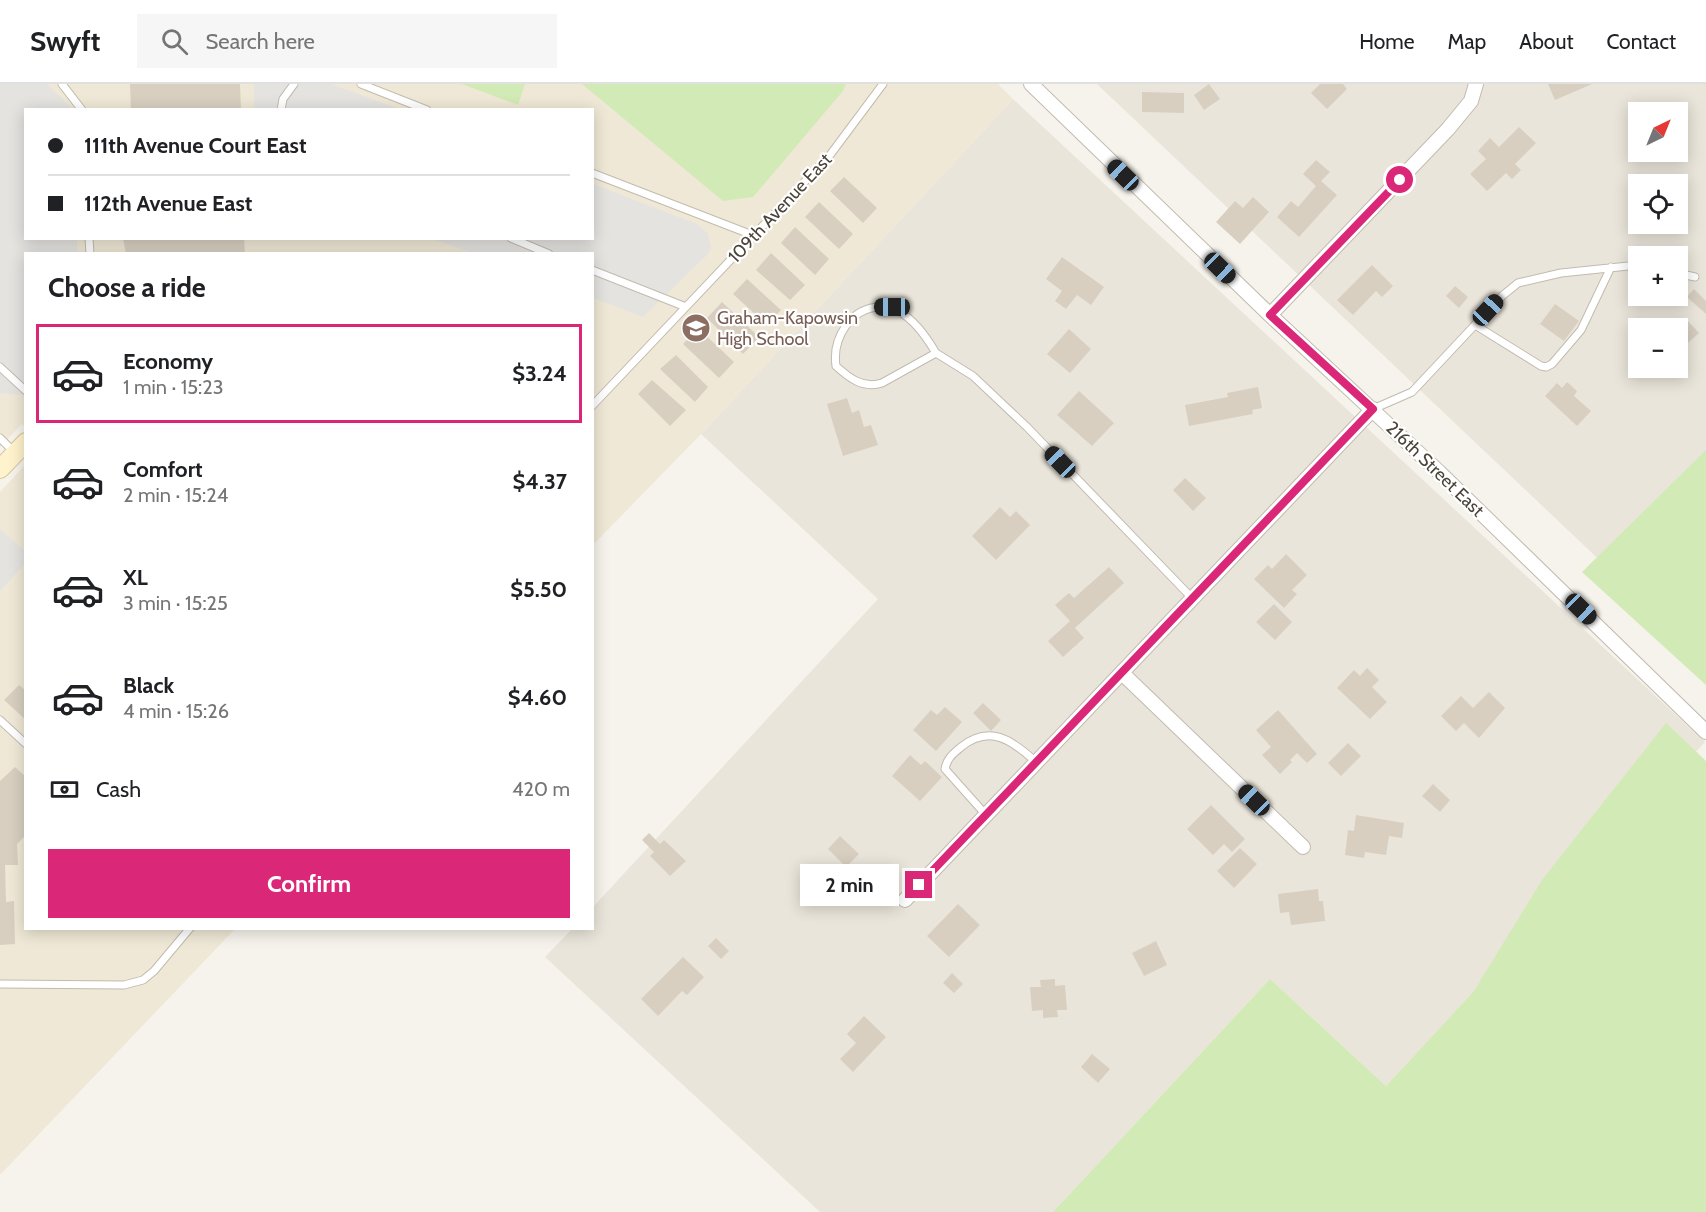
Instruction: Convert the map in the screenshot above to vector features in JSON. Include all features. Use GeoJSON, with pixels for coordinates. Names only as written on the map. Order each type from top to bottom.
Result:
{"type":"FeatureCollection","features":[{"type":"Feature","properties":{"kind":"street","name":"216th Street East"},"geometry":{"type":"LineString","coordinates":[[1031,84],[1270,315],[1373,409],[1706,732]]}},
{"type":"Feature","properties":{"kind":"street"},"geometry":{"type":"LineString","coordinates":[[1270,315],[1448,129],[1471,101],[1476,85]]}},
{"type":"Feature","properties":{"kind":"street"},"geometry":{"type":"LineString","coordinates":[[905,900],[1373,409]]}},
{"type":"Feature","properties":{"kind":"street"},"geometry":{"type":"LineString","coordinates":[[0,469],[20,447]]}},
{"type":"Feature","properties":{"kind":"street"},"geometry":{"type":"LineString","coordinates":[[1122,673],[1303,847]]}},
{"type":"Feature","properties":{"kind":"lane"},"geometry":{"type":"LineString","coordinates":[[62,84],[80,108]]}},
{"type":"Feature","properties":{"kind":"lane"},"geometry":{"type":"LineString","coordinates":[[281,108],[283,99],[294,84]]}},
{"type":"Feature","properties":{"kind":"lane"},"geometry":{"type":"LineString","coordinates":[[361,84],[422,108]]}},
{"type":"Feature","properties":{"kind":"lane","name":"109th Avenue East"},"geometry":{"type":"LineString","coordinates":[[594,404],[830,155],[883,84]]}},
{"type":"Feature","properties":{"kind":"lane"},"geometry":{"type":"LineString","coordinates":[[594,174],[755,236]]}},
{"type":"Feature","properties":{"kind":"lane"},"geometry":{"type":"LineString","coordinates":[[516,240],[544,252]]}},
{"type":"Feature","properties":{"kind":"lane"},"geometry":{"type":"LineString","coordinates":[[1373,409],[1412,392],[1502,296],[1518,283],[1561,273],[1628,266]]}},
{"type":"Feature","properties":{"kind":"lane"},"geometry":{"type":"LineString","coordinates":[[1474,325],[1540,366],[1546,367],[1552,364],[1581,330],[1611,267]]}},
{"type":"Feature","properties":{"kind":"lane"},"geometry":{"type":"LineString","coordinates":[[594,271],[686,307]]}},
{"type":"Feature","properties":{"kind":"lane"},"geometry":{"type":"LineString","coordinates":[[1688,275],[1695,277]]}},
{"type":"Feature","properties":{"kind":"lane"},"geometry":{"type":"LineString","coordinates":[[936,353],[873,386],[851,380],[836,366],[834,354],[851,317],[870,307],[892,307],[911,319],[936,353],[973,376],[1027,427],[1192,598]]}},
{"type":"Feature","properties":{"kind":"lane"},"geometry":{"type":"LineString","coordinates":[[0,367],[24,389]]}},
{"type":"Feature","properties":{"kind":"lane"},"geometry":{"type":"LineString","coordinates":[[0,438],[20,447]]}},
{"type":"Feature","properties":{"kind":"lane"},"geometry":{"type":"LineString","coordinates":[[0,720],[24,742]]}},
{"type":"Feature","properties":{"kind":"lane"},"geometry":{"type":"LineString","coordinates":[[986,815],[945,769],[946,761],[951,755],[974,737],[988,735],[1017,744],[1036,762]]}},
{"type":"Feature","properties":{"kind":"lane"},"geometry":{"type":"LineString","coordinates":[[0,984],[124,984],[143,980],[154,971],[188,930]]}},
{"type":"Feature","properties":{"kind":"shaded area","name":"Graham-Kapowsin High School"},"geometry":{"type":"Polygon","coordinates":[[[0,84],[998,84],[1013,99],[701,434],[594,544],[594,252],[24,252],[24,427],[22,424],[0,447],[0,84]]]}},
{"type":"Feature","properties":{"kind":"shaded area"},"geometry":{"type":"Polygon","coordinates":[[[0,84],[47,84],[72,108],[24,108],[24,240],[77,240],[77,252],[24,252],[24,393],[0,393],[0,84]]]}},
{"type":"Feature","properties":{"kind":"shaded area"},"geometry":{"type":"Polygon","coordinates":[[[254,84],[331,84],[396,108],[254,108],[254,84]]]}},
{"type":"Feature","properties":{"kind":"shaded area"},"geometry":{"type":"Polygon","coordinates":[[[1097,84],[1706,84],[1706,661],[1097,84]]]}},
{"type":"Feature","properties":{"kind":"shaded area"},"geometry":{"type":"Polygon","coordinates":[[[1013,99],[1705,742],[1386,1086],[1270,979],[1053,1212],[820,1212],[545,957],[571,930],[594,930],[594,906],[878,599],[701,434],[1013,99]]]}},
{"type":"Feature","properties":{"kind":"shaded area"},"geometry":{"type":"Polygon","coordinates":[[[594,184],[697,224],[708,234],[711,248],[708,254],[643,317],[594,298],[594,252],[470,252],[436,240],[594,240],[594,184]]]}},
{"type":"Feature","properties":{"kind":"shaded area"},"geometry":{"type":"Polygon","coordinates":[[[24,466],[24,930],[234,930],[0,1175],[0,492],[24,466]]]}},
{"type":"Feature","properties":{"kind":"shaded area"},"geometry":{"type":"Polygon","coordinates":[[[0,529],[24,550],[24,565],[0,591],[0,529]]]}},
{"type":"Feature","properties":{"kind":"green space"},"geometry":{"type":"Polygon","coordinates":[[[462,84],[525,84],[518,105],[462,84]]]}},
{"type":"Feature","properties":{"kind":"green space"},"geometry":{"type":"Polygon","coordinates":[[[582,84],[846,84],[843,91],[753,197],[723,201],[582,84]]]}},
{"type":"Feature","properties":{"kind":"green space"},"geometry":{"type":"Polygon","coordinates":[[[1706,450],[1706,685],[1582,572],[1706,450]]]}},
{"type":"Feature","properties":{"kind":"green space"},"geometry":{"type":"Polygon","coordinates":[[[1666,723],[1706,761],[1706,1212],[1053,1212],[1270,979],[1386,1086],[1474,991],[1542,880],[1666,723]]]}},
{"type":"Feature","properties":{"kind":"building"},"geometry":{"type":"Polygon","coordinates":[[[130,84],[240,84],[241,108],[131,108],[130,84]]]}},
{"type":"Feature","properties":{"kind":"building"},"geometry":{"type":"Polygon","coordinates":[[[1209,84],[1220,99],[1204,110],[1194,95],[1209,84]]]}},
{"type":"Feature","properties":{"kind":"building"},"geometry":{"type":"Polygon","coordinates":[[[1320,84],[1343,84],[1347,89],[1327,109],[1311,93],[1320,84]]]}},
{"type":"Feature","properties":{"kind":"building"},"geometry":{"type":"Polygon","coordinates":[[[1548,84],[1592,84],[1555,100],[1548,84]]]}},
{"type":"Feature","properties":{"kind":"building"},"geometry":{"type":"Polygon","coordinates":[[[1142,92],[1184,93],[1184,113],[1142,112],[1142,92]]]}},
{"type":"Feature","properties":{"kind":"building"},"geometry":{"type":"Polygon","coordinates":[[[1519,127],[1536,143],[1515,164],[1521,170],[1512,179],[1506,173],[1487,191],[1470,174],[1486,159],[1478,151],[1490,138],[1499,147],[1519,127]]]}},
{"type":"Feature","properties":{"kind":"building"},"geometry":{"type":"Polygon","coordinates":[[[1316,160],[1330,172],[1321,181],[1337,195],[1299,237],[1277,217],[1291,201],[1298,207],[1316,186],[1303,174],[1316,160]]]}},
{"type":"Feature","properties":{"kind":"building"},"geometry":{"type":"Polygon","coordinates":[[[844,177],[877,208],[863,223],[830,191],[844,177]]]}},
{"type":"Feature","properties":{"kind":"building"},"geometry":{"type":"Polygon","coordinates":[[[1253,197],[1269,212],[1240,244],[1216,222],[1235,201],[1243,208],[1253,197]]]}},
{"type":"Feature","properties":{"kind":"building"},"geometry":{"type":"Polygon","coordinates":[[[819,202],[853,234],[839,249],[805,217],[819,202]]]}},
{"type":"Feature","properties":{"kind":"building"},"geometry":{"type":"Polygon","coordinates":[[[795,227],[829,259],[815,275],[781,243],[795,227]]]}},
{"type":"Feature","properties":{"kind":"building"},"geometry":{"type":"Polygon","coordinates":[[[123,240],[244,240],[245,252],[126,252],[123,240]]]}},
{"type":"Feature","properties":{"kind":"building"},"geometry":{"type":"Polygon","coordinates":[[[771,253],[805,285],[790,300],[756,270],[771,253]]]}},
{"type":"Feature","properties":{"kind":"building"},"geometry":{"type":"Polygon","coordinates":[[[1062,257],[1104,287],[1091,305],[1077,295],[1066,309],[1055,301],[1062,291],[1046,279],[1062,257]]]}},
{"type":"Feature","properties":{"kind":"building"},"geometry":{"type":"Polygon","coordinates":[[[1372,265],[1393,286],[1382,297],[1376,291],[1353,315],[1337,300],[1372,265]]]}},
{"type":"Feature","properties":{"kind":"building"},"geometry":{"type":"Polygon","coordinates":[[[747,279],[781,310],[767,325],[733,294],[747,279]]]}},
{"type":"Feature","properties":{"kind":"building"},"geometry":{"type":"Polygon","coordinates":[[[1455,286],[1468,297],[1459,308],[1446,296],[1455,286]]]}},
{"type":"Feature","properties":{"kind":"building"},"geometry":{"type":"Polygon","coordinates":[[[1694,289],[1706,301],[1706,314],[1688,298],[1694,289]]]}},
{"type":"Feature","properties":{"kind":"building"},"geometry":{"type":"Polygon","coordinates":[[[722,302],[759,337],[743,354],[707,318],[722,302]]]}},
{"type":"Feature","properties":{"kind":"building"},"geometry":{"type":"Polygon","coordinates":[[[1555,304],[1579,321],[1564,341],[1540,324],[1555,304]]]}},
{"type":"Feature","properties":{"kind":"building"},"geometry":{"type":"Polygon","coordinates":[[[1688,321],[1699,333],[1688,343],[1688,321]]]}},
{"type":"Feature","properties":{"kind":"building"},"geometry":{"type":"Polygon","coordinates":[[[698,328],[734,362],[719,378],[683,344],[698,328]]]}},
{"type":"Feature","properties":{"kind":"building"},"geometry":{"type":"Polygon","coordinates":[[[1069,329],[1091,349],[1070,373],[1047,354],[1069,329]]]}},
{"type":"Feature","properties":{"kind":"building"},"geometry":{"type":"Polygon","coordinates":[[[676,355],[708,387],[695,402],[660,369],[676,355]]]}},
{"type":"Feature","properties":{"kind":"building"},"geometry":{"type":"Polygon","coordinates":[[[652,380],[686,410],[670,426],[638,394],[652,380]]]}},
{"type":"Feature","properties":{"kind":"building"},"geometry":{"type":"Polygon","coordinates":[[[1567,382],[1577,391],[1574,396],[1591,411],[1577,426],[1545,396],[1557,383],[1562,388],[1567,382]]]}},
{"type":"Feature","properties":{"kind":"building"},"geometry":{"type":"Polygon","coordinates":[[[1258,387],[1262,408],[1252,410],[1253,414],[1189,426],[1185,405],[1228,397],[1227,393],[1258,387]]]}},
{"type":"Feature","properties":{"kind":"building"},"geometry":{"type":"Polygon","coordinates":[[[1079,391],[1114,423],[1092,446],[1057,415],[1079,391]]]}},
{"type":"Feature","properties":{"kind":"building"},"geometry":{"type":"Polygon","coordinates":[[[847,398],[852,413],[859,410],[864,427],[871,425],[878,445],[843,456],[827,404],[847,398]]]}},
{"type":"Feature","properties":{"kind":"building"},"geometry":{"type":"Polygon","coordinates":[[[1185,478],[1206,498],[1193,511],[1173,490],[1185,478]]]}},
{"type":"Feature","properties":{"kind":"building"},"geometry":{"type":"Polygon","coordinates":[[[1000,507],[1010,517],[1016,511],[1030,525],[996,560],[972,536],[1000,507]]]}},
{"type":"Feature","properties":{"kind":"building"},"geometry":{"type":"Polygon","coordinates":[[[1286,554],[1307,575],[1292,590],[1297,594],[1284,608],[1254,579],[1268,565],[1272,569],[1286,554]]]}},
{"type":"Feature","properties":{"kind":"building"},"geometry":{"type":"Polygon","coordinates":[[[1109,567],[1124,583],[1075,628],[1084,638],[1063,657],[1048,641],[1070,621],[1055,605],[1069,593],[1074,598],[1109,567]]]}},
{"type":"Feature","properties":{"kind":"building"},"geometry":{"type":"Polygon","coordinates":[[[1274,604],[1292,622],[1275,640],[1256,622],[1274,604]]]}},
{"type":"Feature","properties":{"kind":"building"},"geometry":{"type":"Polygon","coordinates":[[[1367,668],[1379,680],[1372,687],[1387,702],[1370,719],[1337,688],[1354,670],[1360,676],[1367,668]]]}},
{"type":"Feature","properties":{"kind":"building"},"geometry":{"type":"Polygon","coordinates":[[[19,685],[24,689],[24,718],[4,700],[19,685]]]}},
{"type":"Feature","properties":{"kind":"building"},"geometry":{"type":"Polygon","coordinates":[[[1489,692],[1505,708],[1479,738],[1464,723],[1456,731],[1441,716],[1461,696],[1473,708],[1489,692]]]}},
{"type":"Feature","properties":{"kind":"building"},"geometry":{"type":"Polygon","coordinates":[[[983,703],[1001,720],[991,731],[973,713],[983,703]]]}},
{"type":"Feature","properties":{"kind":"building"},"geometry":{"type":"Polygon","coordinates":[[[945,707],[962,722],[936,751],[913,730],[931,710],[937,715],[945,707]]]}},
{"type":"Feature","properties":{"kind":"building"},"geometry":{"type":"Polygon","coordinates":[[[1278,710],[1317,754],[1307,763],[1297,753],[1280,774],[1262,755],[1271,747],[1256,730],[1278,710]]]}},
{"type":"Feature","properties":{"kind":"building"},"geometry":{"type":"Polygon","coordinates":[[[1348,743],[1361,756],[1341,776],[1328,763],[1348,743]]]}},
{"type":"Feature","properties":{"kind":"building"},"geometry":{"type":"Polygon","coordinates":[[[910,755],[921,765],[925,761],[942,777],[920,801],[892,776],[910,755]]]}},
{"type":"Feature","properties":{"kind":"building"},"geometry":{"type":"Polygon","coordinates":[[[15,767],[24,775],[24,837],[17,844],[18,865],[5,865],[6,902],[14,901],[15,944],[0,945],[0,781],[15,767]]]}},
{"type":"Feature","properties":{"kind":"building"},"geometry":{"type":"Polygon","coordinates":[[[1433,784],[1450,800],[1440,812],[1422,796],[1433,784]]]}},
{"type":"Feature","properties":{"kind":"building"},"geometry":{"type":"Polygon","coordinates":[[[1211,805],[1245,839],[1232,852],[1224,844],[1213,855],[1187,829],[1211,805]]]}},
{"type":"Feature","properties":{"kind":"building"},"geometry":{"type":"Polygon","coordinates":[[[1356,815],[1404,823],[1402,838],[1389,836],[1386,855],[1365,852],[1364,858],[1345,855],[1348,830],[1354,831],[1356,815]]]}},
{"type":"Feature","properties":{"kind":"building"},"geometry":{"type":"Polygon","coordinates":[[[649,833],[660,844],[664,840],[686,861],[670,876],[650,856],[654,852],[642,840],[649,833]]]}},
{"type":"Feature","properties":{"kind":"building"},"geometry":{"type":"Polygon","coordinates":[[[840,836],[859,854],[846,867],[828,849],[840,836]]]}},
{"type":"Feature","properties":{"kind":"building"},"geometry":{"type":"Polygon","coordinates":[[[1240,848],[1257,864],[1234,888],[1217,871],[1240,848]]]}},
{"type":"Feature","properties":{"kind":"building"},"geometry":{"type":"Polygon","coordinates":[[[1318,889],[1319,901],[1323,901],[1325,921],[1291,925],[1289,912],[1280,913],[1278,894],[1318,889]]]}},
{"type":"Feature","properties":{"kind":"building"},"geometry":{"type":"Polygon","coordinates":[[[958,904],[980,925],[949,957],[927,936],[958,904]]]}},
{"type":"Feature","properties":{"kind":"building"},"geometry":{"type":"Polygon","coordinates":[[[716,938],[729,951],[721,959],[708,946],[716,938]]]}},
{"type":"Feature","properties":{"kind":"building"},"geometry":{"type":"Polygon","coordinates":[[[1156,941],[1167,965],[1144,976],[1132,953],[1156,941]]]}},
{"type":"Feature","properties":{"kind":"building"},"geometry":{"type":"Polygon","coordinates":[[[683,957],[704,977],[687,995],[682,991],[658,1016],[641,999],[683,957]]]}},
{"type":"Feature","properties":{"kind":"building"},"geometry":{"type":"Polygon","coordinates":[[[952,973],[963,984],[954,993],[943,983],[952,973]]]}},
{"type":"Feature","properties":{"kind":"building"},"geometry":{"type":"Polygon","coordinates":[[[1055,979],[1055,986],[1065,985],[1067,1010],[1057,1010],[1058,1017],[1043,1018],[1043,1010],[1032,1011],[1030,987],[1041,987],[1040,980],[1055,979]]]}},
{"type":"Feature","properties":{"kind":"building"},"geometry":{"type":"Polygon","coordinates":[[[864,1016],[886,1037],[853,1072],[840,1059],[856,1043],[847,1034],[864,1016]]]}},
{"type":"Feature","properties":{"kind":"building"},"geometry":{"type":"Polygon","coordinates":[[[1092,1054],[1110,1069],[1098,1083],[1081,1067],[1092,1054]]]}},
{"type":"Feature","properties":{"kind":"place","name":"Graham-Kapowsin High School"},"geometry":{"type":"Point","coordinates":[696,328]}},
{"type":"Feature","properties":{"kind":"route"},"geometry":{"type":"LineString","coordinates":[[919,885],[1373,409],[1270,315],[1400,180]]}}]}
